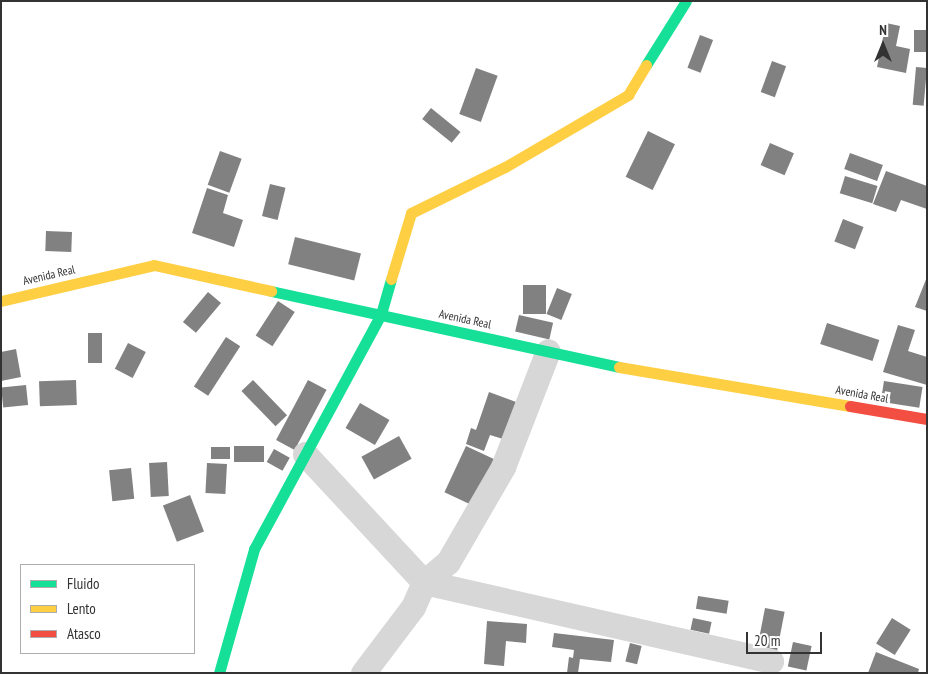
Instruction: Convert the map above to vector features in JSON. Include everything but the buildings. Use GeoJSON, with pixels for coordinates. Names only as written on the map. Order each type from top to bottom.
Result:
{"type":"FeatureCollection","features":[{"type":"Feature","properties":{"kind":"street"},"geometry":{"type":"LineString","coordinates":[[219,673],[254,549],[381,314],[411,214],[505,167],[628,95],[686,1]]}},
{"type":"Feature","properties":{"kind":"street","name":"Avenida Real"},"geometry":{"type":"LineString","coordinates":[[1,301],[154,265],[630,369],[927,419]]}},
{"type":"Feature","properties":{"kind":"street"},"geometry":{"type":"LineString","coordinates":[[363,673],[413,607],[424,582],[448,562],[502,468],[548,351]]}},
{"type":"Feature","properties":{"kind":"street"},"geometry":{"type":"LineString","coordinates":[[305,454],[424,582],[771,661]]}},
{"type":"Feature","properties":{"kind":"traffic: fast"},"geometry":{"type":"LineString","coordinates":[[646,65],[686,1]]}},
{"type":"Feature","properties":{"kind":"traffic: fast"},"geometry":{"type":"LineString","coordinates":[[219,673],[254,549],[381,314],[391,279]]}},
{"type":"Feature","properties":{"kind":"traffic: fast"},"geometry":{"type":"LineString","coordinates":[[271,291],[619,367]]}},
{"type":"Feature","properties":{"kind":"traffic: slow"},"geometry":{"type":"LineString","coordinates":[[391,279],[411,213],[505,167],[628,95],[646,65]]}},
{"type":"Feature","properties":{"kind":"traffic: slow"},"geometry":{"type":"LineString","coordinates":[[1,301],[154,265],[271,291]]}},
{"type":"Feature","properties":{"kind":"traffic: slow"},"geometry":{"type":"LineString","coordinates":[[619,367],[850,406]]}},
{"type":"Feature","properties":{"kind":"traffic: jam"},"geometry":{"type":"LineString","coordinates":[[850,406],[927,419]]}}]}
